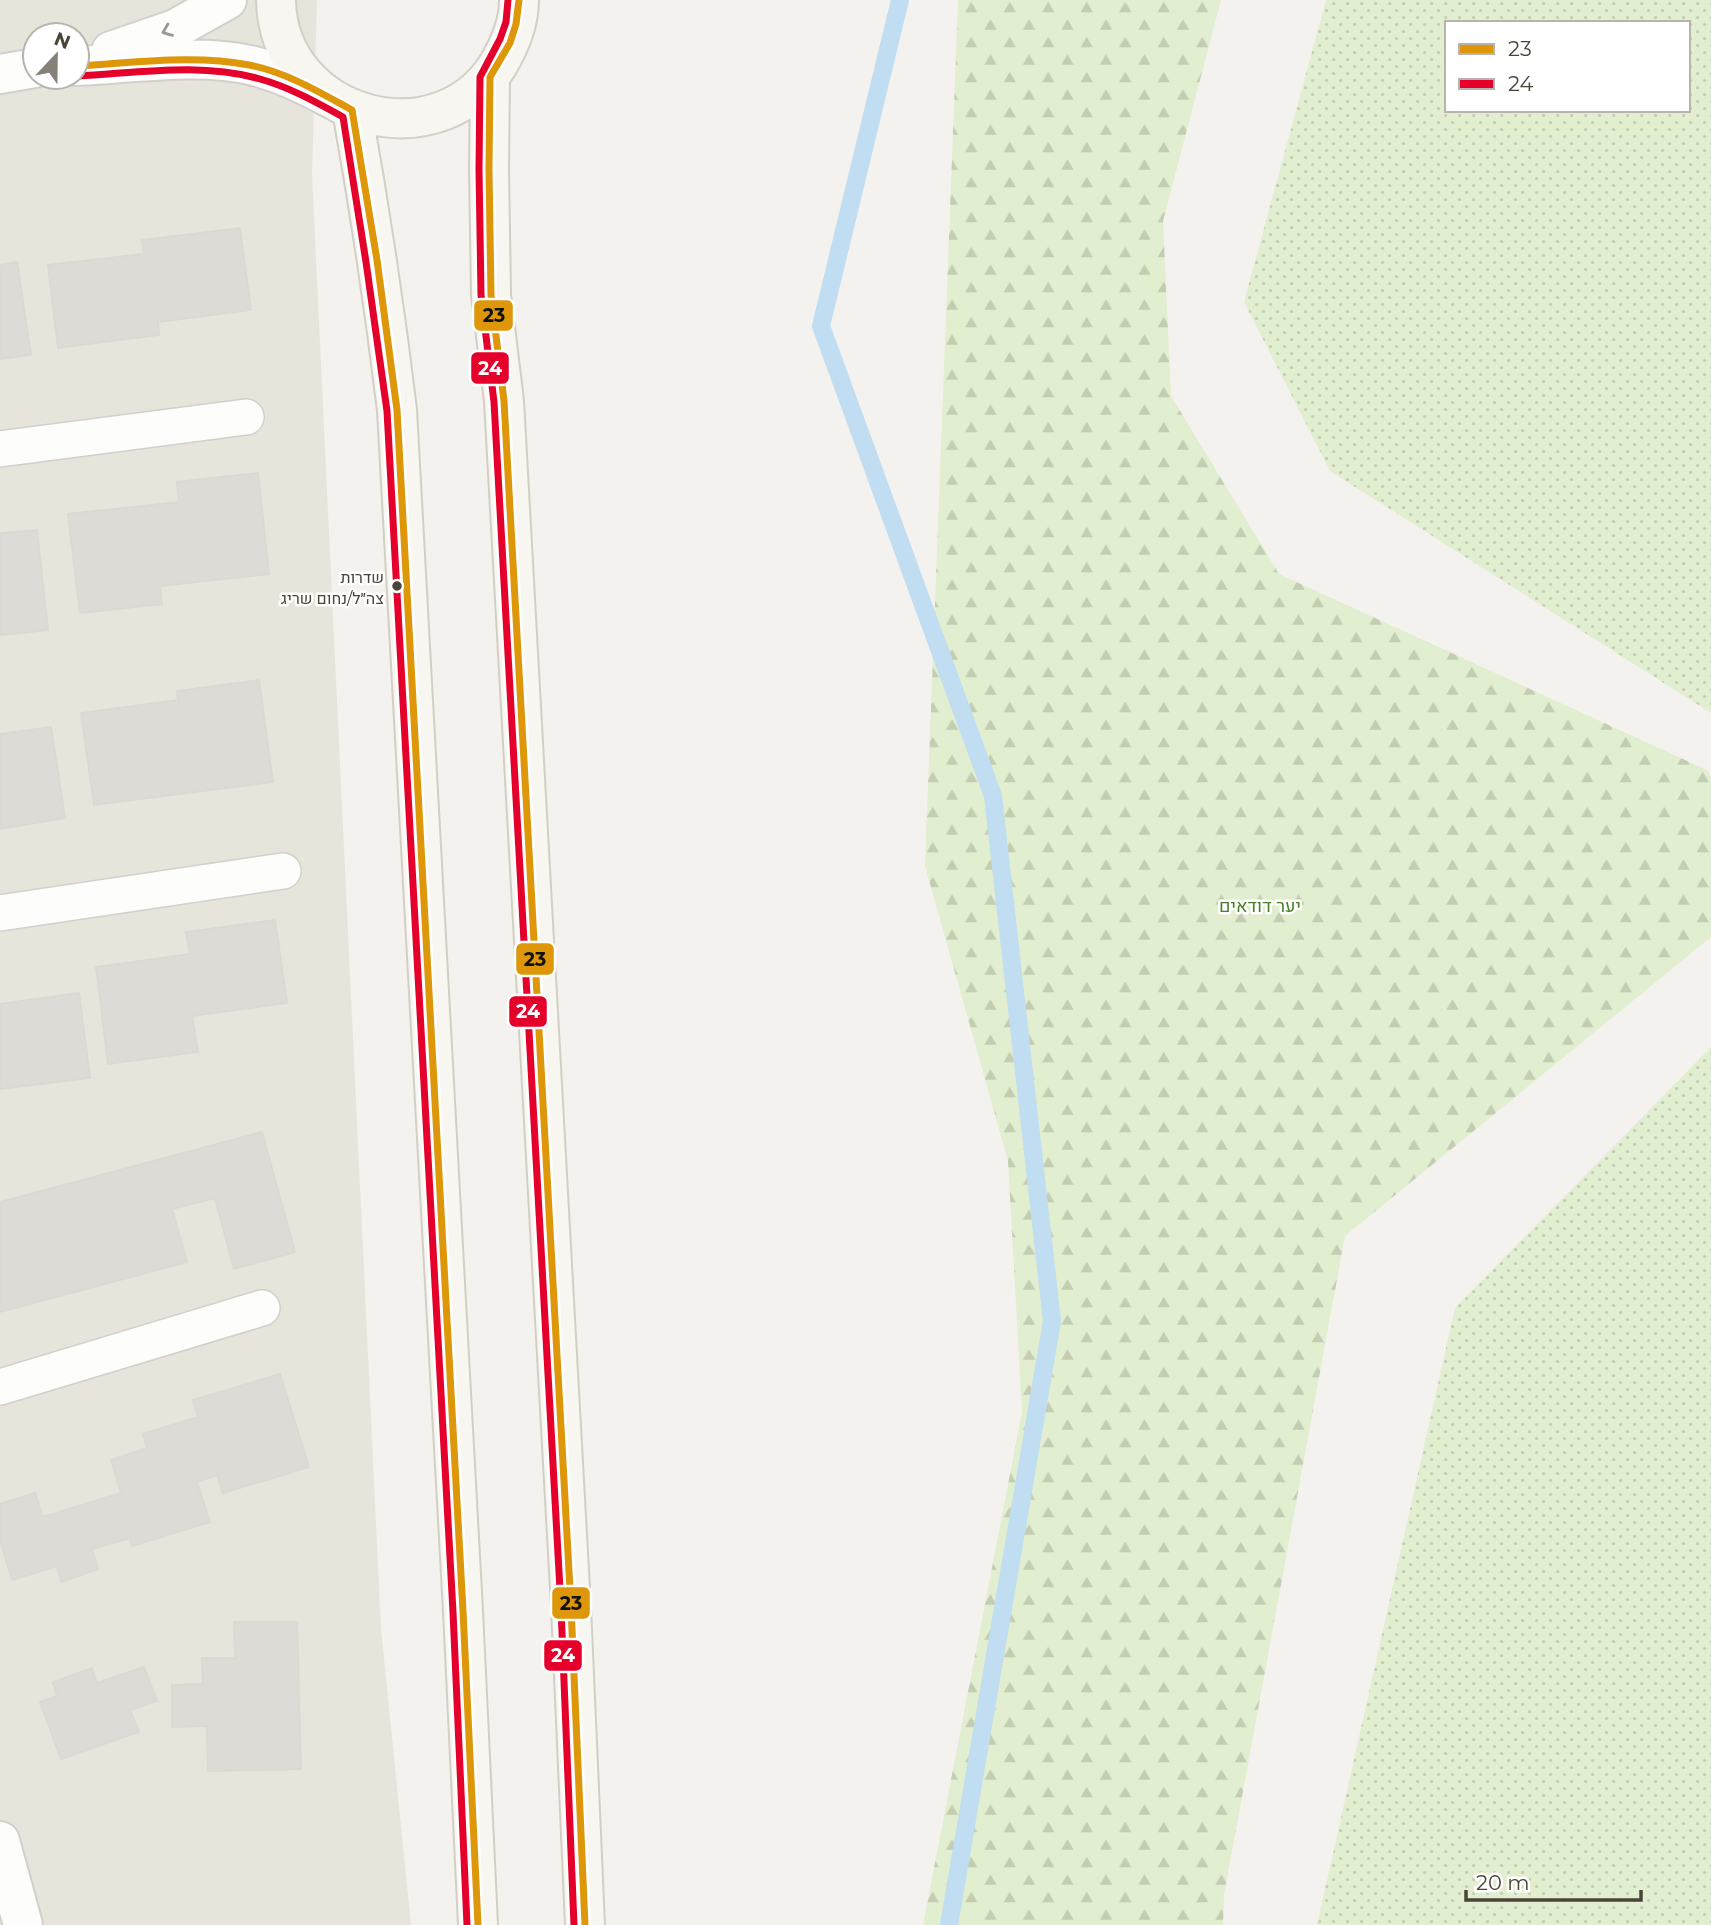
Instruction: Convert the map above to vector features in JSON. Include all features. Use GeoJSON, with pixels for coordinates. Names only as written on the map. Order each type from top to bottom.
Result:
{"type":"FeatureCollection","features":[{"type":"Feature","properties":{"kind":"main road"},"geometry":{"type":"LineString","coordinates":[[276,0],[279,27],[286,45],[294,61],[319,90],[343,105],[390,119],[445,110],[477,90],[490,77],[510,43],[519,0]]}},
{"type":"Feature","properties":{"kind":"main road"},"geometry":{"type":"LineString","coordinates":[[490,77],[491,295],[504,401],[570,1593],[585,1925]]}},
{"type":"Feature","properties":{"kind":"main road"},"geometry":{"type":"LineString","coordinates":[[343,105],[382,288],[397,410],[478,1925]]}},
{"type":"Feature","properties":{"kind":"street"},"geometry":{"type":"LineString","coordinates":[[91,55],[174,29],[227,0]]}},
{"type":"Feature","properties":{"kind":"street"},"geometry":{"type":"LineString","coordinates":[[91,65],[166,61],[222,61],[250,65],[306,85],[343,105]]}},
{"type":"Feature","properties":{"kind":"street"},"geometry":{"type":"LineString","coordinates":[[0,74],[21,70]]}},
{"type":"Feature","properties":{"kind":"street"},"geometry":{"type":"LineString","coordinates":[[2,1858],[23,1925]]}},
{"type":"Feature","properties":{"kind":"lane"},"geometry":{"type":"LineString","coordinates":[[0,449],[246,417]]}},
{"type":"Feature","properties":{"kind":"lane"},"geometry":{"type":"LineString","coordinates":[[0,914],[284,871]]}},
{"type":"Feature","properties":{"kind":"lane"},"geometry":{"type":"LineString","coordinates":[[0,1387],[262,1308]]}},
{"type":"Feature","properties":{"kind":"shaded area"},"geometry":{"type":"Polygon","coordinates":[[[0,0],[317,0],[312,174],[381,1629],[411,1925],[0,1925],[0,0]]]}},
{"type":"Feature","properties":{"kind":"green space","name":"יער דודאים"},"geometry":{"type":"Polygon","coordinates":[[[958,0],[1221,0],[1163,221],[1171,396],[1279,574],[1707,770],[1711,777],[1711,937],[1345,1236],[1224,1895],[1223,1925],[923,1925],[1022,1412],[1008,1161],[925,866],[958,0]]]}},
{"type":"Feature","properties":{"kind":"green space"},"geometry":{"type":"Polygon","coordinates":[[[1326,0],[1711,0],[1711,713],[1330,471],[1244,302],[1326,0]]]}},
{"type":"Feature","properties":{"kind":"green space"},"geometry":{"type":"Polygon","coordinates":[[[1711,1047],[1711,1925],[1317,1925],[1455,1308],[1711,1047]]]}},
{"type":"Feature","properties":{"kind":"building"},"geometry":{"type":"Polygon","coordinates":[[[240,228],[251,310],[158,322],[159,335],[58,348],[48,265],[144,254],[142,240],[240,228]]]}},
{"type":"Feature","properties":{"kind":"building"},"geometry":{"type":"Polygon","coordinates":[[[17,262],[31,355],[0,359],[0,265],[17,262]]]}},
{"type":"Feature","properties":{"kind":"building"},"geometry":{"type":"Polygon","coordinates":[[[258,473],[269,574],[160,586],[162,604],[80,613],[68,514],[179,502],[177,482],[258,473]]]}},
{"type":"Feature","properties":{"kind":"building"},"geometry":{"type":"Polygon","coordinates":[[[37,530],[48,630],[0,635],[0,533],[37,530]]]}},
{"type":"Feature","properties":{"kind":"building"},"geometry":{"type":"Polygon","coordinates":[[[259,680],[273,782],[94,805],[81,713],[178,700],[177,691],[259,680]]]}},
{"type":"Feature","properties":{"kind":"building"},"geometry":{"type":"Polygon","coordinates":[[[51,727],[65,818],[0,829],[0,734],[51,727]]]}},
{"type":"Feature","properties":{"kind":"building"},"geometry":{"type":"Polygon","coordinates":[[[275,920],[287,1003],[192,1016],[198,1052],[108,1064],[96,967],[190,954],[186,932],[275,920]]]}},
{"type":"Feature","properties":{"kind":"building"},"geometry":{"type":"Polygon","coordinates":[[[79,993],[90,1078],[0,1089],[0,1004],[79,993]]]}},
{"type":"Feature","properties":{"kind":"building"},"geometry":{"type":"Polygon","coordinates":[[[262,1132],[295,1252],[234,1269],[215,1198],[172,1209],[187,1262],[0,1312],[0,1202],[262,1132]]]}},
{"type":"Feature","properties":{"kind":"building"},"geometry":{"type":"Polygon","coordinates":[[[280,1374],[309,1467],[223,1493],[217,1475],[197,1482],[210,1522],[132,1546],[130,1538],[92,1549],[98,1569],[61,1582],[57,1566],[12,1580],[0,1540],[0,1504],[35,1493],[43,1517],[121,1493],[111,1460],[147,1448],[143,1434],[198,1417],[193,1400],[280,1374]]]}},
{"type":"Feature","properties":{"kind":"building"},"geometry":{"type":"Polygon","coordinates":[[[234,1622],[297,1622],[301,1769],[208,1771],[207,1726],[172,1727],[172,1685],[203,1684],[202,1658],[235,1658],[234,1622]]]}},
{"type":"Feature","properties":{"kind":"building"},"geometry":{"type":"Polygon","coordinates":[[[144,1667],[157,1701],[130,1710],[139,1732],[61,1759],[40,1702],[57,1696],[53,1682],[92,1668],[97,1683],[144,1667]]]}},
{"type":"Feature","properties":{"kind":"waterway"},"geometry":{"type":"LineString","coordinates":[[900,0],[821,326],[993,796],[1052,1321],[949,1925]]}},
{"type":"Feature","properties":{"kind":"transit line","name":"24"},"geometry":{"type":"LineString","coordinates":[[508,0],[506,22],[500,39],[480,77],[481,295],[494,402],[561,1608],[574,1925]]}},
{"type":"Feature","properties":{"kind":"transit line","name":"23"},"geometry":{"type":"LineString","coordinates":[[519,0],[510,43],[490,77],[491,295],[504,401],[571,1607],[585,1925]]}},
{"type":"Feature","properties":{"kind":"transit line","name":"23"},"geometry":{"type":"LineString","coordinates":[[91,65],[207,60],[249,65],[289,78],[352,110],[377,260],[397,410],[478,1925]]}},
{"type":"Feature","properties":{"kind":"transit line","name":"24"},"geometry":{"type":"LineString","coordinates":[[91,75],[169,70],[238,74],[281,86],[343,117],[387,411],[453,1612],[467,1925]]}},
{"type":"Feature","properties":{"kind":"place","name":"שדרות צה״ל/נחום שריג"},"geometry":{"type":"Point","coordinates":[397,586]}}]}
